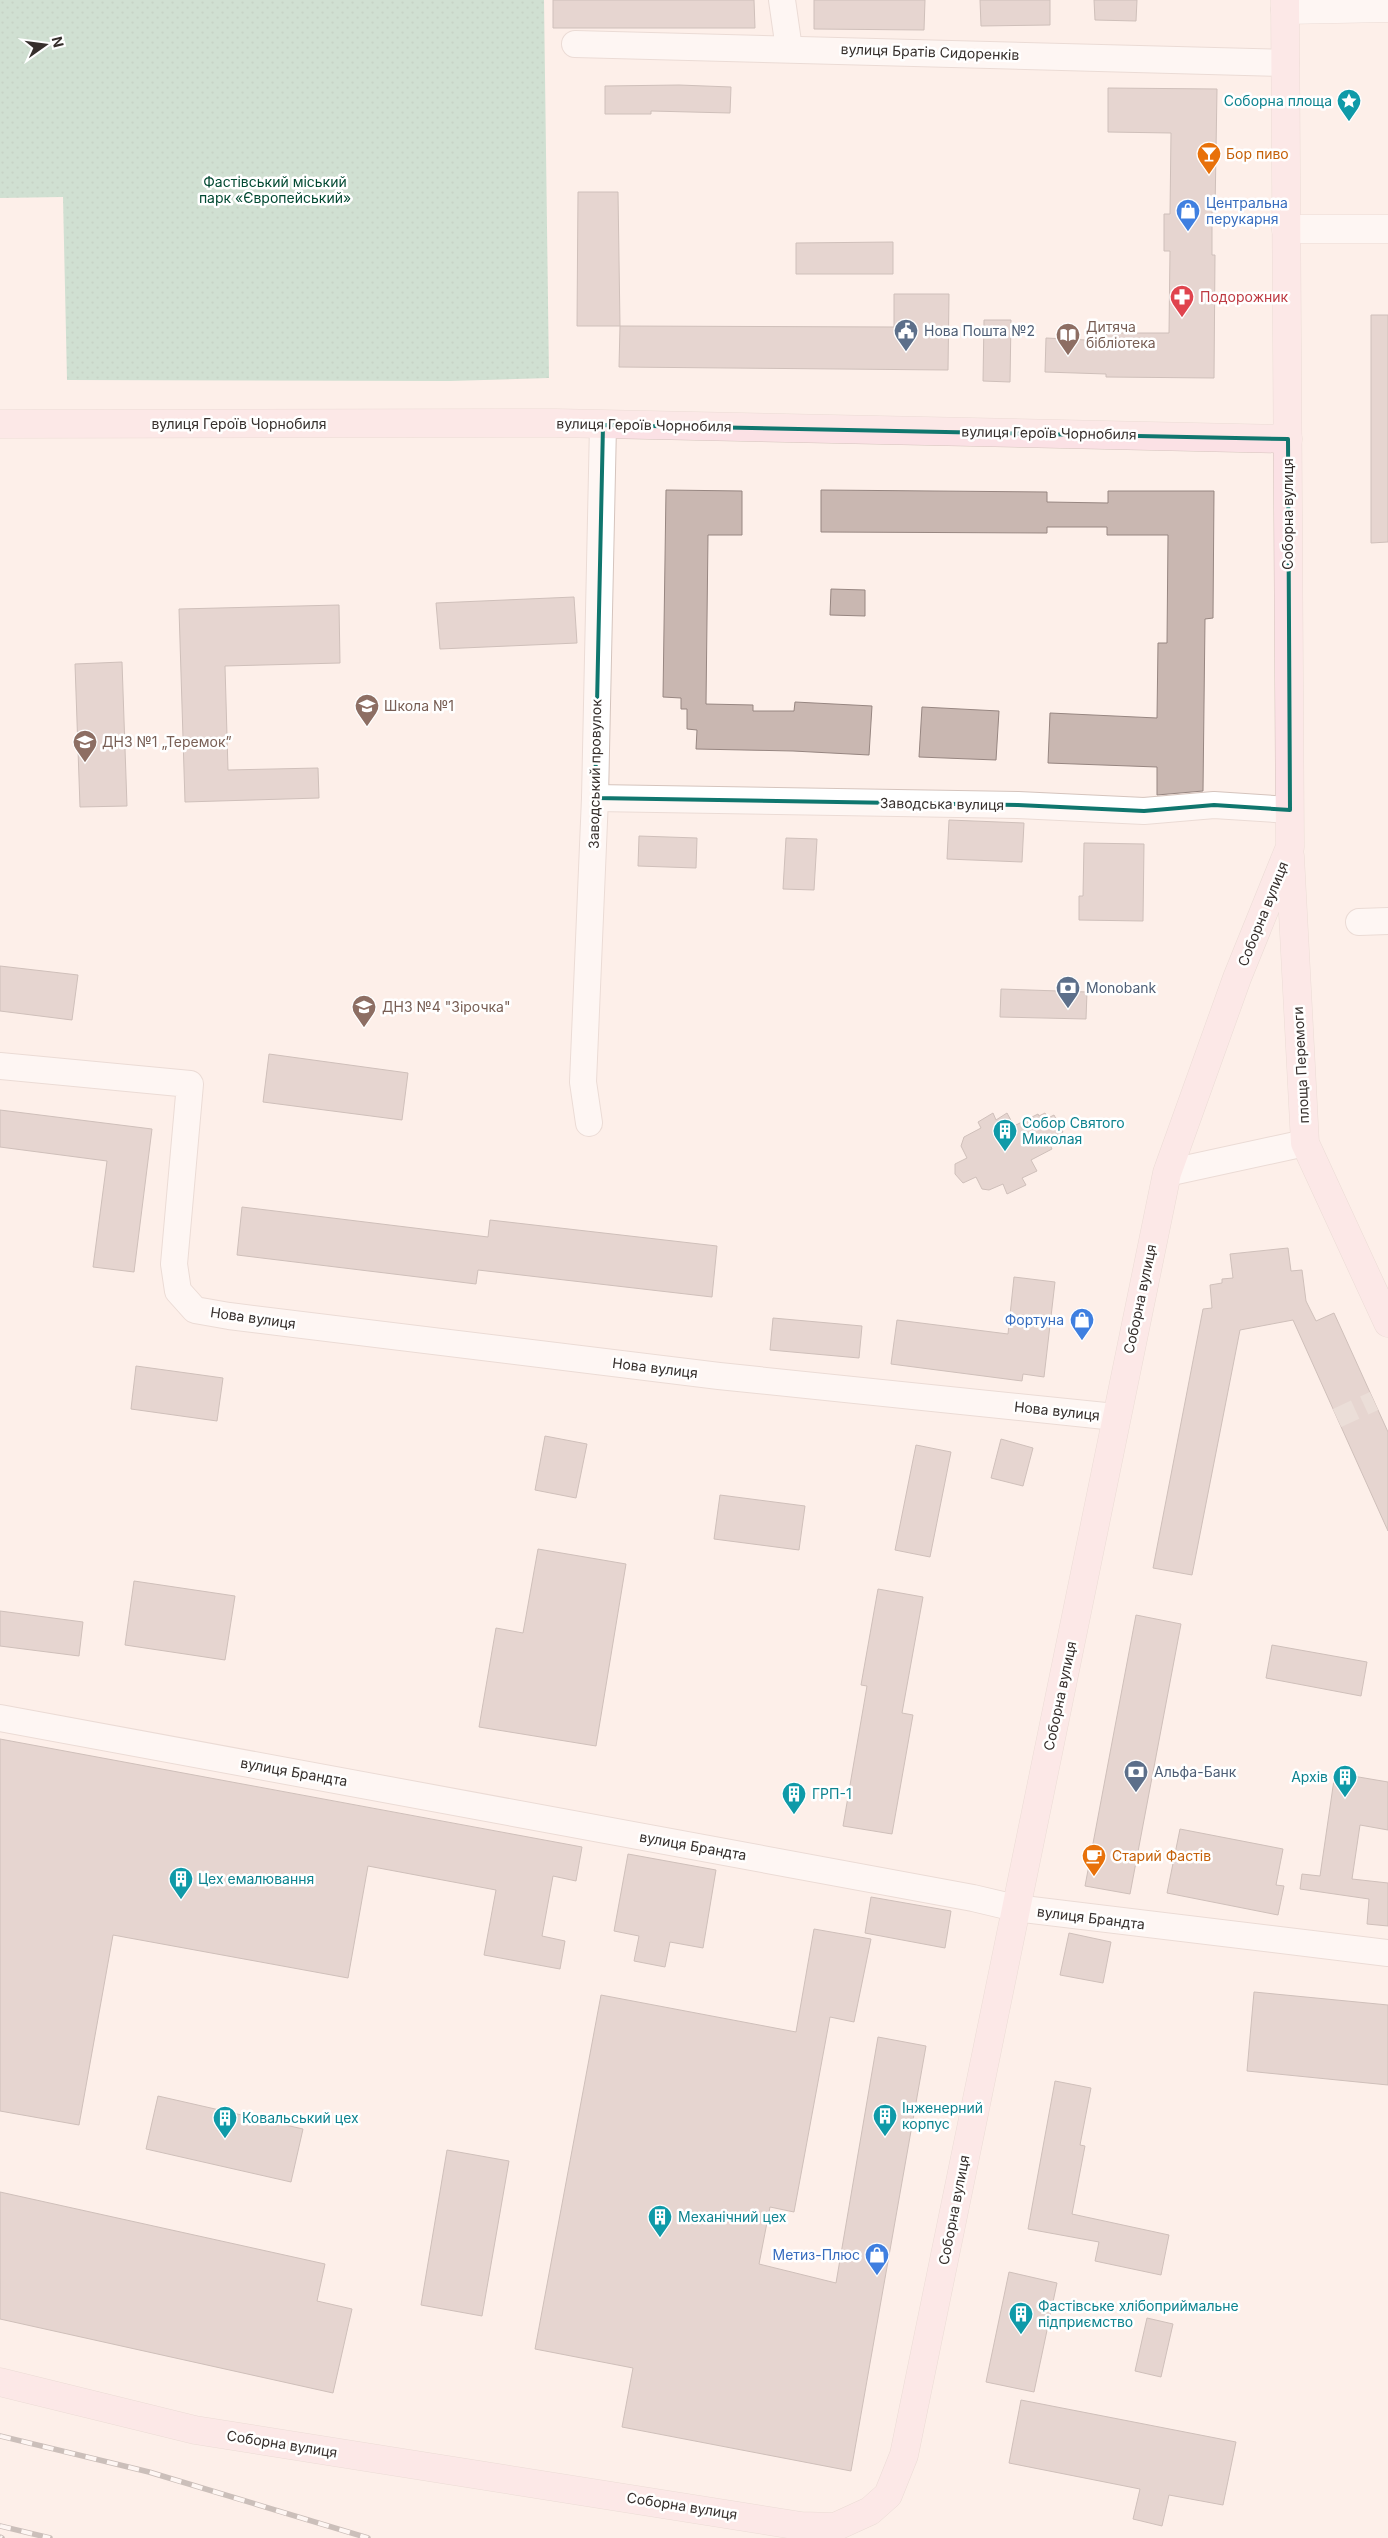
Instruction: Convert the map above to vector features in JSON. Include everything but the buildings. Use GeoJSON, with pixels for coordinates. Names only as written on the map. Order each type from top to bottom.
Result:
{"type":"FeatureCollection","features":[{"type":"Feature","properties":{"kind":"main road","name":"Соборна вулиця"},"geometry":{"type":"LineString","coordinates":[[0,2382],[195,2430],[801,2526],[835,2527],[870,2512],[888,2495],[904,2455],[1166,1173],[1237,978],[1290,847],[1285,5]]}},
{"type":"Feature","properties":{"kind":"main road","name":"вулиця Героїв Чорнобиля"},"geometry":{"type":"LineString","coordinates":[[0,424],[603,425],[1288,439]]}},
{"type":"Feature","properties":{"kind":"main road","name":"площа Перемоги"},"geometry":{"type":"LineString","coordinates":[[1290,847],[1304,1143]]}},
{"type":"Feature","properties":{"kind":"main road"},"geometry":{"type":"LineString","coordinates":[[1304,1143],[1388,1323]]}},
{"type":"Feature","properties":{"kind":"street"},"geometry":{"type":"LineString","coordinates":[[782,0],[789,49]]}},
{"type":"Feature","properties":{"kind":"street"},"geometry":{"type":"LineString","coordinates":[[1285,5],[1388,8]]}},
{"type":"Feature","properties":{"kind":"street","name":"вулиця Братів Сидоренків"},"geometry":{"type":"LineString","coordinates":[[575,44],[1286,63]]}},
{"type":"Feature","properties":{"kind":"street"},"geometry":{"type":"LineString","coordinates":[[1286,229],[1388,229]]}},
{"type":"Feature","properties":{"kind":"street","name":"Заводський провулок"},"geometry":{"type":"LineString","coordinates":[[589,1123],[583,1082],[595,798],[603,425]]}},
{"type":"Feature","properties":{"kind":"street","name":"Заводська вулиця"},"geometry":{"type":"LineString","coordinates":[[595,798],[1018,805],[1144,811],[1214,805],[1290,810]]}},
{"type":"Feature","properties":{"kind":"street"},"geometry":{"type":"LineString","coordinates":[[1359,922],[1388,922]]}},
{"type":"Feature","properties":{"kind":"street","name":"Нова вулиця"},"geometry":{"type":"LineString","coordinates":[[0,1066],[190,1084],[174,1264],[178,1291],[195,1310],[239,1317],[710,1374],[1115,1417]]}},
{"type":"Feature","properties":{"kind":"street","name":"площа Перемоги"},"geometry":{"type":"LineString","coordinates":[[1166,1173],[1304,1143]]}},
{"type":"Feature","properties":{"kind":"street","name":"вулиця Брандта"},"geometry":{"type":"LineString","coordinates":[[0,1718],[973,1898],[1016,1908],[1388,1953]]}},
{"type":"Feature","properties":{"kind":"highlighted area"},"geometry":{"type":"Polygon","coordinates":[[[603,425],[1288,439],[1290,810],[1214,805],[1144,811],[1018,805],[595,798],[603,425]]]}},
{"type":"Feature","properties":{"kind":"green space","name":"Фастівський міський парк «Європейський»"},"geometry":{"type":"Polygon","coordinates":[[[0,0],[544,0],[549,378],[450,381],[67,380],[63,197],[0,198],[0,0]]]}},
{"type":"Feature","properties":{"kind":"tunnel"},"geometry":{"type":"LineString","coordinates":[[1337,1418],[1374,1401]]}},
{"type":"Feature","properties":{"kind":"railway"},"geometry":{"type":"LineString","coordinates":[[0,2436],[149,2472],[368,2538]]}},
{"type":"Feature","properties":{"kind":"railway"},"geometry":{"type":"LineString","coordinates":[[0,2526],[50,2538]]}},
{"type":"Feature","properties":{"kind":"place","name":"Соборна площа"},"geometry":{"type":"Point","coordinates":[1349,122]}},
{"type":"Feature","properties":{"kind":"place","name":"Бор пиво"},"geometry":{"type":"Point","coordinates":[1209,175]}},
{"type":"Feature","properties":{"kind":"place","name":"Центральна перукарня"},"geometry":{"type":"Point","coordinates":[1188,232]}},
{"type":"Feature","properties":{"kind":"place","name":"Подорожник"},"geometry":{"type":"Point","coordinates":[1182,318]}},
{"type":"Feature","properties":{"kind":"place","name":"Нова Пошта №2"},"geometry":{"type":"Point","coordinates":[906,352]}},
{"type":"Feature","properties":{"kind":"place","name":"Дитяча бібліотека"},"geometry":{"type":"Point","coordinates":[1068,356]}},
{"type":"Feature","properties":{"kind":"place","name":"Школа №1"},"geometry":{"type":"Point","coordinates":[367,727]}},
{"type":"Feature","properties":{"kind":"place","name":"ДНЗ №1 „Теремок”"},"geometry":{"type":"Point","coordinates":[85,763]}},
{"type":"Feature","properties":{"kind":"place","name":"Monobank"},"geometry":{"type":"Point","coordinates":[1068,1009]}},
{"type":"Feature","properties":{"kind":"place","name":"ДНЗ №4 \"Зірочка\""},"geometry":{"type":"Point","coordinates":[364,1028]}},
{"type":"Feature","properties":{"kind":"place","name":"Собор Святого Миколая"},"geometry":{"type":"Point","coordinates":[1005,1152]}},
{"type":"Feature","properties":{"kind":"place","name":"Фортуна"},"geometry":{"type":"Point","coordinates":[1082,1341]}},
{"type":"Feature","properties":{"kind":"place","name":"Альфа-Банк"},"geometry":{"type":"Point","coordinates":[1136,1793]}},
{"type":"Feature","properties":{"kind":"place","name":"Архів"},"geometry":{"type":"Point","coordinates":[1345,1798]}},
{"type":"Feature","properties":{"kind":"place","name":"ГРП-1"},"geometry":{"type":"Point","coordinates":[794,1815]}},
{"type":"Feature","properties":{"kind":"place","name":"Старий Фастів"},"geometry":{"type":"Point","coordinates":[1094,1877]}},
{"type":"Feature","properties":{"kind":"place","name":"Цех емалювання"},"geometry":{"type":"Point","coordinates":[181,1900]}},
{"type":"Feature","properties":{"kind":"place","name":"Інженерний корпус"},"geometry":{"type":"Point","coordinates":[885,2137]}},
{"type":"Feature","properties":{"kind":"place","name":"Ковальський цех"},"geometry":{"type":"Point","coordinates":[225,2139]}},
{"type":"Feature","properties":{"kind":"place","name":"Механічний цех"},"geometry":{"type":"Point","coordinates":[660,2238]}},
{"type":"Feature","properties":{"kind":"place","name":"Метиз-Плюс"},"geometry":{"type":"Point","coordinates":[877,2276]}},
{"type":"Feature","properties":{"kind":"place","name":"Фастівське хлібоприймальне підприємство"},"geometry":{"type":"Point","coordinates":[1021,2335]}}]}
